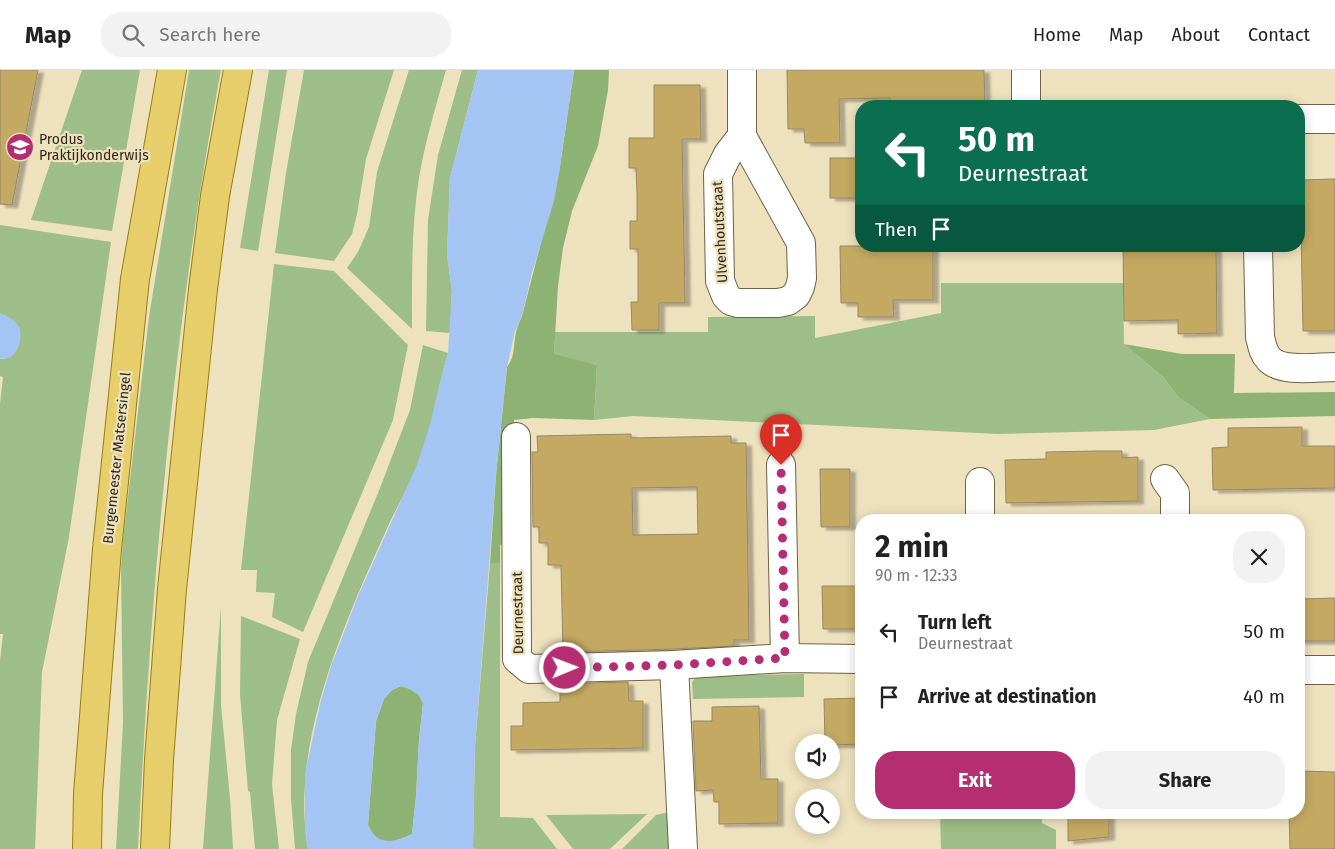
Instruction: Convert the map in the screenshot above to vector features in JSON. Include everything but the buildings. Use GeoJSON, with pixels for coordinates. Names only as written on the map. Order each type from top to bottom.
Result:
{"type":"FeatureCollection","features":[{"type":"Feature","properties":{"kind":"main road","name":"Burgemeester Matsersingel"},"geometry":{"type":"LineString","coordinates":[[86,849],[88,794],[107,549],[135,279],[172,70]]}},
{"type":"Feature","properties":{"kind":"main road"},"geometry":{"type":"LineString","coordinates":[[155,849],[159,760],[172,589],[203,289],[215,196],[238,70]]}},
{"type":"Feature","properties":{"kind":"street","name":"Ulvenhoutstraat"},"geometry":{"type":"LineString","coordinates":[[742,70],[742,136],[801,243],[802,278],[800,287],[796,295],[788,301],[778,303],[738,303],[726,296],[720,281],[718,174],[728,154],[742,136]]}},
{"type":"Feature","properties":{"kind":"street"},"geometry":{"type":"LineString","coordinates":[[1026,70],[1026,100]]}},
{"type":"Feature","properties":{"kind":"street"},"geometry":{"type":"LineString","coordinates":[[1305,120],[1335,119]]}},
{"type":"Feature","properties":{"kind":"street"},"geometry":{"type":"LineString","coordinates":[[1258,252],[1260,337],[1263,351],[1269,360],[1280,366],[1291,368],[1335,367]]}},
{"type":"Feature","properties":{"kind":"street","name":"Deurnestraat"},"geometry":{"type":"LineString","coordinates":[[516,437],[517,659],[529,669],[674,665],[785,658],[855,659]]}},
{"type":"Feature","properties":{"kind":"street"},"geometry":{"type":"LineString","coordinates":[[781,465],[785,658]]}},
{"type":"Feature","properties":{"kind":"street"},"geometry":{"type":"LineString","coordinates":[[1165,479],[1174,493],[1175,514]]}},
{"type":"Feature","properties":{"kind":"street"},"geometry":{"type":"LineString","coordinates":[[980,482],[980,514]]}},
{"type":"Feature","properties":{"kind":"street"},"geometry":{"type":"LineString","coordinates":[[674,665],[683,849]]}},
{"type":"Feature","properties":{"kind":"street"},"geometry":{"type":"LineString","coordinates":[[1305,670],[1335,670]]}},
{"type":"Feature","properties":{"kind":"green space"},"geometry":{"type":"Polygon","coordinates":[[[82,70],[140,70],[112,231],[31,220],[82,70]]]}},
{"type":"Feature","properties":{"kind":"green space"},"geometry":{"type":"Polygon","coordinates":[[[189,70],[221,70],[190,264],[166,458],[143,751],[138,849],[116,849],[123,723],[121,567],[123,540],[149,317],[189,70]]]}},
{"type":"Feature","properties":{"kind":"green space"},"geometry":{"type":"Polygon","coordinates":[[[269,70],[287,70],[258,251],[240,248],[269,70]]]}},
{"type":"Feature","properties":{"kind":"green space"},"geometry":{"type":"Polygon","coordinates":[[[304,70],[394,70],[366,159],[352,234],[334,261],[275,253],[286,173],[304,70]]]}},
{"type":"Feature","properties":{"kind":"green space"},"geometry":{"type":"Polygon","coordinates":[[[409,70],[446,70],[424,151],[416,197],[412,254],[412,329],[347,268],[358,252],[369,227],[377,172],[409,70]]]}},
{"type":"Feature","properties":{"kind":"green space"},"geometry":{"type":"Polygon","coordinates":[[[462,70],[478,70],[450,178],[447,255],[452,290],[450,333],[426,331],[428,220],[438,155],[462,70]]]}},
{"type":"Feature","properties":{"kind":"green space"},"geometry":{"type":"Polygon","coordinates":[[[574,70],[609,70],[608,90],[598,146],[572,211],[563,248],[558,286],[554,354],[597,365],[594,420],[533,418],[514,420],[515,539],[500,545],[500,563],[490,563],[496,475],[507,367],[513,354],[516,330],[522,316],[559,173],[574,70]]]}},
{"type":"Feature","properties":{"kind":"green space"},"geometry":{"type":"Polygon","coordinates":[[[0,225],[111,242],[69,537],[42,672],[35,849],[0,849],[0,661],[3,634],[0,634],[0,404],[3,377],[0,376],[0,359],[14,354],[20,340],[0,313],[0,225]]]}},
{"type":"Feature","properties":{"kind":"green space"},"geometry":{"type":"Polygon","coordinates":[[[274,264],[334,271],[408,345],[393,420],[303,632],[272,617],[275,593],[256,592],[257,570],[241,570],[274,264]]]}},
{"type":"Feature","properties":{"kind":"green space"},"geometry":{"type":"Polygon","coordinates":[[[941,283],[1123,283],[1124,344],[1164,378],[1178,397],[1210,419],[1154,430],[998,434],[633,416],[594,420],[597,365],[554,355],[555,332],[708,332],[708,317],[815,316],[815,338],[941,313],[941,283]]]}},
{"type":"Feature","properties":{"kind":"green space"},"geometry":{"type":"Polygon","coordinates":[[[1124,344],[1182,354],[1235,354],[1234,393],[1335,392],[1335,416],[1210,419],[1178,397],[1164,378],[1124,344]]]}},
{"type":"Feature","properties":{"kind":"green space"},"geometry":{"type":"Polygon","coordinates":[[[423,345],[448,353],[430,424],[417,466],[356,600],[325,682],[314,725],[307,767],[304,808],[308,849],[295,849],[291,799],[291,750],[296,714],[308,662],[410,410],[423,345]]]}},
{"type":"Feature","properties":{"kind":"green space"},"geometry":{"type":"Polygon","coordinates":[[[490,563],[500,563],[500,817],[533,818],[557,849],[475,849],[473,847],[475,746],[490,563]]]}},
{"type":"Feature","properties":{"kind":"green space"},"geometry":{"type":"Polygon","coordinates":[[[221,606],[221,705],[233,849],[203,849],[221,606]]]}},
{"type":"Feature","properties":{"kind":"green space"},"geometry":{"type":"Polygon","coordinates":[[[241,616],[300,639],[277,720],[272,784],[279,849],[255,849],[240,694],[241,616]]]}},
{"type":"Feature","properties":{"kind":"green space"},"geometry":{"type":"Polygon","coordinates":[[[804,674],[804,697],[693,699],[692,683],[694,679],[704,676],[804,674]]]}},
{"type":"Feature","properties":{"kind":"green space"},"geometry":{"type":"Polygon","coordinates":[[[401,686],[419,695],[423,703],[416,797],[412,834],[393,841],[387,841],[376,837],[368,825],[376,721],[384,699],[392,690],[401,686]]]}},
{"type":"Feature","properties":{"kind":"green space"},"geometry":{"type":"Polygon","coordinates":[[[669,812],[669,849],[622,849],[656,815],[669,812]]]}},
{"type":"Feature","properties":{"kind":"green space"},"geometry":{"type":"Polygon","coordinates":[[[647,814],[610,849],[573,849],[546,815],[647,814]]]}},
{"type":"Feature","properties":{"kind":"green space"},"geometry":{"type":"Polygon","coordinates":[[[940,819],[1042,819],[1042,823],[1056,830],[1056,849],[941,849],[940,819]]]}},
{"type":"Feature","properties":{"kind":"water"},"geometry":{"type":"Polygon","coordinates":[[[478,70],[574,70],[554,201],[532,273],[522,316],[515,331],[507,367],[496,475],[475,746],[473,847],[475,849],[308,849],[305,828],[305,774],[320,704],[331,666],[358,596],[417,465],[431,421],[448,353],[452,290],[447,255],[450,178],[478,70]],[[401,686],[392,690],[384,699],[376,721],[368,825],[376,837],[387,841],[393,841],[412,834],[423,703],[419,695],[401,686]]]}},
{"type":"Feature","properties":{"kind":"water"},"geometry":{"type":"Polygon","coordinates":[[[0,313],[15,322],[19,327],[21,335],[15,353],[8,358],[0,359],[0,313]]]}},
{"type":"Feature","properties":{"kind":"place","name":"Produs Praktijkonderwijs"},"geometry":{"type":"Point","coordinates":[20,147]}},
{"type":"Feature","properties":{"kind":"route"},"geometry":{"type":"LineString","coordinates":[[565,668],[674,665],[785,658],[781,465]]}}]}
